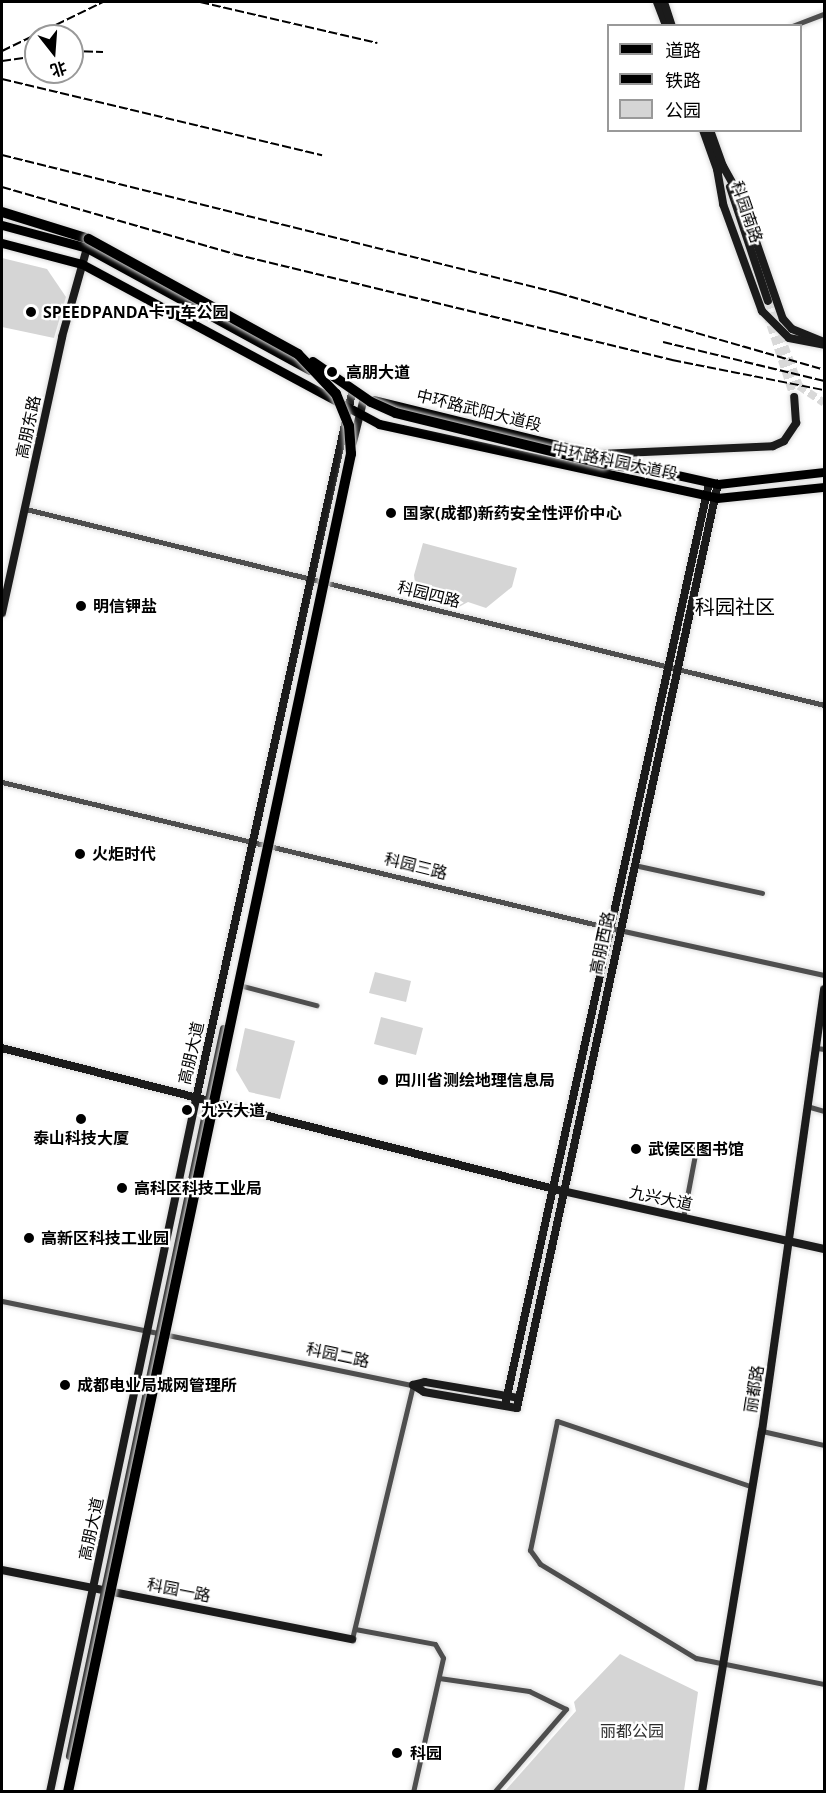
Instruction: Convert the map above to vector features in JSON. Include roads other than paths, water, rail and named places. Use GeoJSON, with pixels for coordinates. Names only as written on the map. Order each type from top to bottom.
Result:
{"type":"FeatureCollection","features":[{"type":"Feature","properties":{"kind":"highway"},"geometry":{"type":"LineString","coordinates":[[2,212],[89,239],[298,354],[371,402],[396,413],[655,470]]}},
{"type":"Feature","properties":{"kind":"highway"},"geometry":{"type":"LineString","coordinates":[[68,1791],[351,454],[349,426],[336,394],[298,354]]}},
{"type":"Feature","properties":{"kind":"highway"},"geometry":{"type":"LineString","coordinates":[[207,1133],[221,1096],[255,932],[260,842]]}},
{"type":"Feature","properties":{"kind":"main road","name":"中环路武阳大道段"},"geometry":{"type":"LineString","coordinates":[[2,225],[87,248],[364,398],[602,459]]}},
{"type":"Feature","properties":{"kind":"main road","name":"中环路科园大道段"},"geometry":{"type":"LineString","coordinates":[[2,243],[82,264],[379,424],[712,497]]}},
{"type":"Feature","properties":{"kind":"main road"},"geometry":{"type":"LineString","coordinates":[[655,470],[713,484],[825,472]]}},
{"type":"Feature","properties":{"kind":"main road"},"geometry":{"type":"LineString","coordinates":[[712,497],[825,487]]}},
{"type":"Feature","properties":{"kind":"street"},"geometry":{"type":"LineString","coordinates":[[657,2],[665,24]]}},
{"type":"Feature","properties":{"kind":"street"},"geometry":{"type":"LineString","coordinates":[[664,2],[671,24]]}},
{"type":"Feature","properties":{"kind":"street"},"geometry":{"type":"LineString","coordinates":[[798,24],[825,14]]}},
{"type":"Feature","properties":{"kind":"street","name":"科园南路"},"geometry":{"type":"LineString","coordinates":[[704,132],[720,168]]}},
{"type":"Feature","properties":{"kind":"street","name":"科园南路"},"geometry":{"type":"LineString","coordinates":[[711,132],[720,168],[766,302]]}},
{"type":"Feature","properties":{"kind":"street","name":"高朋东路"},"geometry":{"type":"LineString","coordinates":[[2,613],[62,337],[87,248]]}},
{"type":"Feature","properties":{"kind":"street"},"geometry":{"type":"LineString","coordinates":[[766,302],[772,325],[789,338],[825,343]]}},
{"type":"Feature","properties":{"kind":"street"},"geometry":{"type":"LineString","coordinates":[[766,302],[792,330],[825,343]]}},
{"type":"Feature","properties":{"kind":"street","name":"高朋大道"},"geometry":{"type":"LineString","coordinates":[[50,1791],[159,1331],[234,984],[260,842],[352,393]]}},
{"type":"Feature","properties":{"kind":"street"},"geometry":{"type":"LineString","coordinates":[[602,459],[773,446],[784,441],[796,423],[794,397]]}},
{"type":"Feature","properties":{"kind":"street","name":"高朋大道"},"geometry":{"type":"LineString","coordinates":[[63,1791],[148,1329],[196,1099],[324,581],[364,398]]}},
{"type":"Feature","properties":{"kind":"street","name":"高朋西路"},"geometry":{"type":"LineString","coordinates":[[674,670],[610,928],[505,1405],[517,1408],[634,865],[713,484]]}},
{"type":"Feature","properties":{"kind":"street","name":"科园四路"},"geometry":{"type":"LineString","coordinates":[[26,509],[324,581],[674,670],[825,705]]}},
{"type":"Feature","properties":{"kind":"street","name":"科园三路"},"geometry":{"type":"LineString","coordinates":[[2,782],[260,842],[610,928],[825,975]]}},
{"type":"Feature","properties":{"kind":"street"},"geometry":{"type":"LineString","coordinates":[[634,865],[762,893]]}},
{"type":"Feature","properties":{"kind":"street"},"geometry":{"type":"LineString","coordinates":[[234,984],[316,1005]]}},
{"type":"Feature","properties":{"kind":"street","name":"丽都路"},"geometry":{"type":"LineString","coordinates":[[702,1791],[762,1431],[810,1107],[821,1048],[825,989]]}},
{"type":"Feature","properties":{"kind":"street","name":"九兴大道"},"geometry":{"type":"LineString","coordinates":[[2,1048],[207,1103],[564,1192],[825,1249]]}},
{"type":"Feature","properties":{"kind":"street"},"geometry":{"type":"LineString","coordinates":[[810,1107],[825,1110]]}},
{"type":"Feature","properties":{"kind":"street"},"geometry":{"type":"LineString","coordinates":[[683,1218],[696,1149],[687,1147]]}},
{"type":"Feature","properties":{"kind":"street"},"geometry":{"type":"LineString","coordinates":[[683,1172],[691,1174]]}},
{"type":"Feature","properties":{"kind":"street","name":"科园二路"},"geometry":{"type":"LineString","coordinates":[[2,1301],[159,1331],[413,1385]]}},
{"type":"Feature","properties":{"kind":"street"},"geometry":{"type":"LineString","coordinates":[[413,1385],[425,1382],[519,1398]]}},
{"type":"Feature","properties":{"kind":"street"},"geometry":{"type":"LineString","coordinates":[[413,1385],[424,1392],[505,1405]]}},
{"type":"Feature","properties":{"kind":"street"},"geometry":{"type":"LineString","coordinates":[[352,1639],[413,1385]]}},
{"type":"Feature","properties":{"kind":"street"},"geometry":{"type":"LineString","coordinates":[[753,1487],[557,1421],[530,1550],[540,1564],[696,1658],[825,1684]]}},
{"type":"Feature","properties":{"kind":"street"},"geometry":{"type":"LineString","coordinates":[[762,1431],[825,1445]]}},
{"type":"Feature","properties":{"kind":"street","name":"科园一路"},"geometry":{"type":"LineString","coordinates":[[2,1570],[352,1639]]}},
{"type":"Feature","properties":{"kind":"street"},"geometry":{"type":"LineString","coordinates":[[356,1629],[435,1644],[443,1658],[413,1791]]}},
{"type":"Feature","properties":{"kind":"street"},"geometry":{"type":"LineString","coordinates":[[439,1678],[529,1691],[566,1709],[494,1791]]}},
{"type":"Feature","properties":{"kind":"tunnel"},"geometry":{"type":"LineString","coordinates":[[768,301],[799,386],[824,403]]}},
{"type":"Feature","properties":{"kind":"tunnel"},"geometry":{"type":"LineString","coordinates":[[767,314],[794,397]]}},
{"type":"Feature","properties":{"kind":"railway"},"geometry":{"type":"LineString","coordinates":[[2,51],[103,2]]}},
{"type":"Feature","properties":{"kind":"railway"},"geometry":{"type":"LineString","coordinates":[[200,2],[377,43]]}},
{"type":"Feature","properties":{"kind":"railway"},"geometry":{"type":"LineString","coordinates":[[84,51],[103,52]]}},
{"type":"Feature","properties":{"kind":"railway"},"geometry":{"type":"LineString","coordinates":[[2,61],[24,58]]}},
{"type":"Feature","properties":{"kind":"railway"},"geometry":{"type":"LineString","coordinates":[[2,79],[322,155]]}},
{"type":"Feature","properties":{"kind":"railway"},"geometry":{"type":"LineString","coordinates":[[2,155],[558,293],[824,370]]}},
{"type":"Feature","properties":{"kind":"railway"},"geometry":{"type":"LineString","coordinates":[[2,187],[234,254],[672,360],[824,390]]}},
{"type":"Feature","properties":{"kind":"railway"},"geometry":{"type":"LineString","coordinates":[[663,342],[824,381]]}},
{"type":"Feature","properties":{"kind":"place","name":"SPEEDPANDA卡丁车公园"},"geometry":{"type":"Point","coordinates":[31,312]}},
{"type":"Feature","properties":{"kind":"place","name":"高朋大道"},"geometry":{"type":"Point","coordinates":[332,372]}},
{"type":"Feature","properties":{"kind":"place","name":"国家(成都)新药安全性评价中心"},"geometry":{"type":"Point","coordinates":[391,513]}},
{"type":"Feature","properties":{"kind":"place","name":"明信钾盐"},"geometry":{"type":"Point","coordinates":[81,606]}},
{"type":"Feature","properties":{"kind":"place","name":"火炬时代"},"geometry":{"type":"Point","coordinates":[80,854]}},
{"type":"Feature","properties":{"kind":"place","name":"四川省测绘地理信息局"},"geometry":{"type":"Point","coordinates":[383,1080]}},
{"type":"Feature","properties":{"kind":"place","name":"九兴大道"},"geometry":{"type":"Point","coordinates":[187,1110]}},
{"type":"Feature","properties":{"kind":"place","name":"泰山科技大厦"},"geometry":{"type":"Point","coordinates":[81,1119]}},
{"type":"Feature","properties":{"kind":"place","name":"武侯区图书馆"},"geometry":{"type":"Point","coordinates":[636,1149]}},
{"type":"Feature","properties":{"kind":"place","name":"高科区科技工业局"},"geometry":{"type":"Point","coordinates":[122,1188]}},
{"type":"Feature","properties":{"kind":"place","name":"高新区科技工业园"},"geometry":{"type":"Point","coordinates":[29,1238]}},
{"type":"Feature","properties":{"kind":"place","name":"成都电业局城网管理所"},"geometry":{"type":"Point","coordinates":[65,1385]}},
{"type":"Feature","properties":{"kind":"place","name":"科园"},"geometry":{"type":"Point","coordinates":[397,1753]}},
{"type":"Feature","properties":{"kind":"district","name":"科园社区"},"geometry":{"type":"Point","coordinates":[735,606]}},
{"type":"Feature","properties":{"kind":"park label","name":"丽都公园"},"geometry":{"type":"Point","coordinates":[632,1731]}}]}
